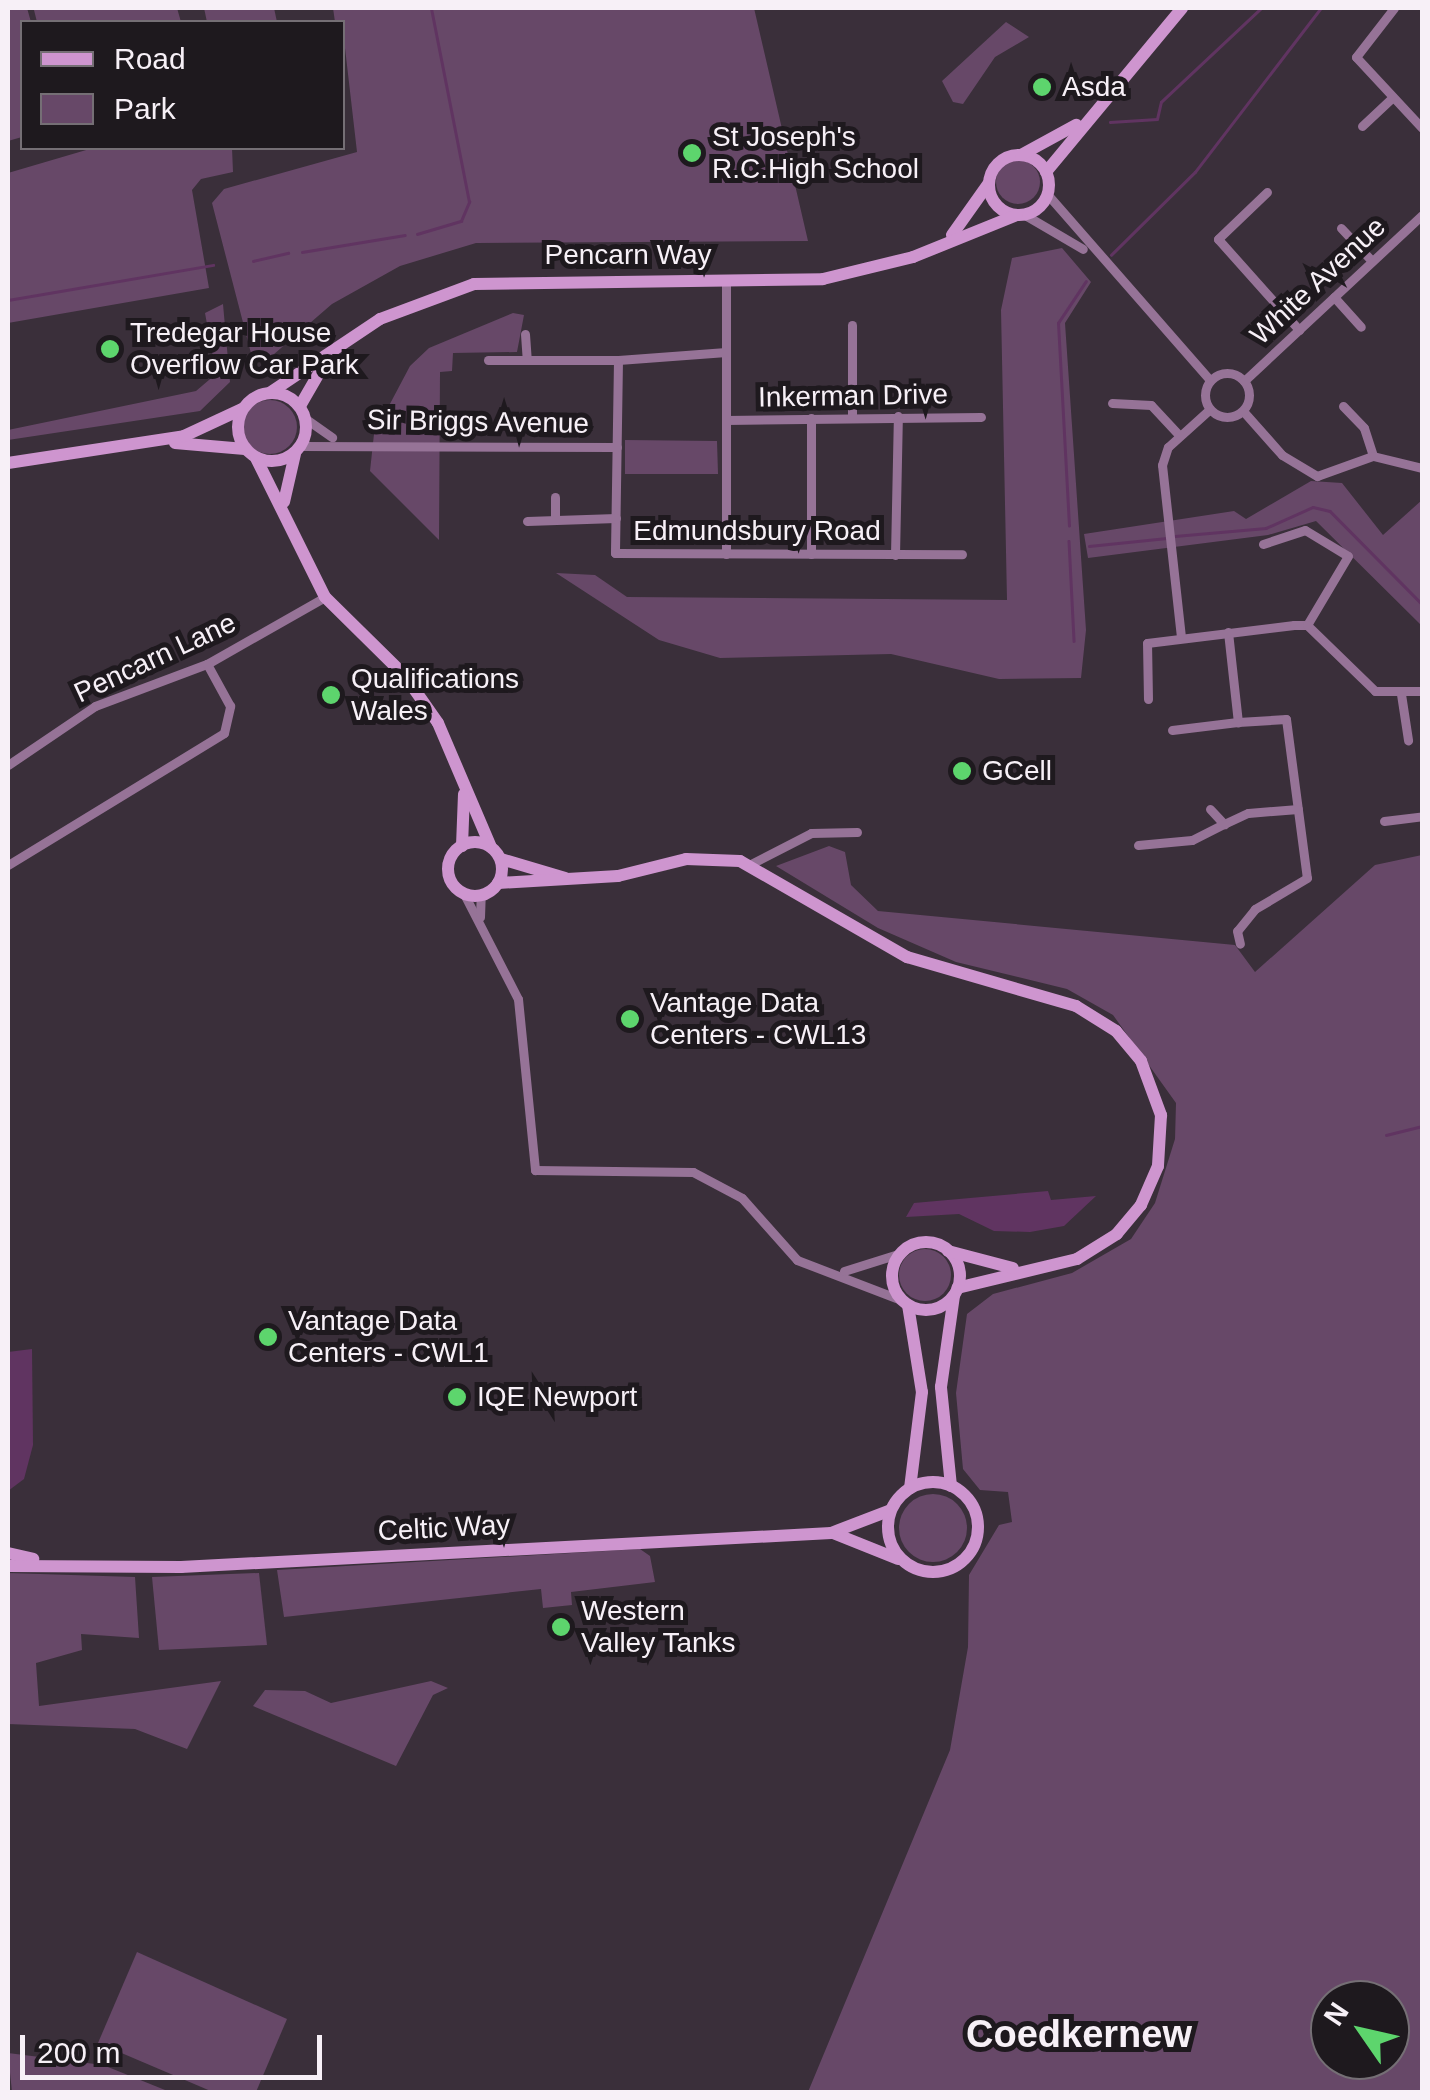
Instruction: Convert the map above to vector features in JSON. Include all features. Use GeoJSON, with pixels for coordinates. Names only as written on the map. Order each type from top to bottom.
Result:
{"type":"FeatureCollection","features":[{"type":"Feature","properties":{"kind":"street"},"geometry":{"type":"LineString","coordinates":[[1182,8],[1085,118],[1046,172],[1048,195],[1094,256],[1210,380],[1210,410]]}},
{"type":"Feature","properties":{"kind":"street"},"geometry":{"type":"LineString","coordinates":[[1394,8],[1356,56],[1422,128]]}},
{"type":"Feature","properties":{"kind":"street"},"geometry":{"type":"LineString","coordinates":[[1362,126],[1393,97]]}},
{"type":"Feature","properties":{"kind":"street"},"geometry":{"type":"LineString","coordinates":[[1085,118],[1022,155],[1000,162],[989,183],[1000,208],[1021,215],[1094,256]]}},
{"type":"Feature","properties":{"kind":"street"},"geometry":{"type":"LineString","coordinates":[[1022,155],[1046,172]]}},
{"type":"Feature","properties":{"kind":"street","name":"Pencarn Way"},"geometry":{"type":"LineString","coordinates":[[938,246],[971,218],[989,183]]}},
{"type":"Feature","properties":{"kind":"street"},"geometry":{"type":"LineString","coordinates":[[1267,192],[1218,238],[1298,330]]}},
{"type":"Feature","properties":{"kind":"street"},"geometry":{"type":"LineString","coordinates":[[1021,215],[1048,195]]}},
{"type":"Feature","properties":{"kind":"street","name":"Pencarn Way"},"geometry":{"type":"LineString","coordinates":[[271,392],[380,319],[474,284],[847,276],[1021,215]]}},
{"type":"Feature","properties":{"kind":"street","name":"White Avenue"},"geometry":{"type":"LineString","coordinates":[[1244,380],[1422,215]]}},
{"type":"Feature","properties":{"kind":"street"},"geometry":{"type":"LineString","coordinates":[[1341,228],[1372,261]]}},
{"type":"Feature","properties":{"kind":"street"},"geometry":{"type":"LineString","coordinates":[[726,281],[726,554]]}},
{"type":"Feature","properties":{"kind":"street"},"geometry":{"type":"LineString","coordinates":[[1334,297],[1361,327]]}},
{"type":"Feature","properties":{"kind":"street"},"geometry":{"type":"LineString","coordinates":[[852,325],[852,416]]}},
{"type":"Feature","properties":{"kind":"street"},"geometry":{"type":"LineString","coordinates":[[525,334],[527,360]]}},
{"type":"Feature","properties":{"kind":"street"},"geometry":{"type":"LineString","coordinates":[[488,360],[618,360],[726,352]]}},
{"type":"Feature","properties":{"kind":"street","name":"Pencarn Way"},"geometry":{"type":"LineString","coordinates":[[303,413],[330,355]]}},
{"type":"Feature","properties":{"kind":"street","name":"Edmundsbury Road"},"geometry":{"type":"LineString","coordinates":[[618,360],[615,553],[962,554]]}},
{"type":"Feature","properties":{"kind":"street"},"geometry":{"type":"LineString","coordinates":[[1210,380],[1232,373],[1244,380],[1244,411],[1282,455],[1317,476],[1373,456],[1422,468]]}},
{"type":"Feature","properties":{"kind":"street"},"geometry":{"type":"LineString","coordinates":[[8,462],[148,444],[219,425],[271,392],[303,413],[284,505]]}},
{"type":"Feature","properties":{"kind":"street"},"geometry":{"type":"LineString","coordinates":[[1112,403],[1151,405],[1179,436]]}},
{"type":"Feature","properties":{"kind":"street"},"geometry":{"type":"LineString","coordinates":[[1343,406],[1364,428],[1373,456]]}},
{"type":"Feature","properties":{"kind":"street"},"geometry":{"type":"LineString","coordinates":[[242,409],[238,430],[284,505],[325,598],[418,692],[500,859],[578,881]]}},
{"type":"Feature","properties":{"kind":"street"},"geometry":{"type":"LineString","coordinates":[[1210,410],[1224,418],[1244,411]]}},
{"type":"Feature","properties":{"kind":"street"},"geometry":{"type":"LineString","coordinates":[[1181,637],[1162,465],[1179,436],[1210,410]]}},
{"type":"Feature","properties":{"kind":"street","name":"Sir Briggs Avenue"},"geometry":{"type":"LineString","coordinates":[[303,413],[339,440]]}},
{"type":"Feature","properties":{"kind":"street"},"geometry":{"type":"LineString","coordinates":[[895,555],[898,416]]}},
{"type":"Feature","properties":{"kind":"street","name":"Inkerman Drive"},"geometry":{"type":"LineString","coordinates":[[726,420],[982,417]]}},
{"type":"Feature","properties":{"kind":"street"},"geometry":{"type":"LineString","coordinates":[[811,554],[812,418]]}},
{"type":"Feature","properties":{"kind":"street","name":"Sir Briggs Avenue"},"geometry":{"type":"LineString","coordinates":[[298,449],[339,440],[617,447]]}},
{"type":"Feature","properties":{"kind":"street"},"geometry":{"type":"LineString","coordinates":[[148,444],[251,453],[277,461],[298,449]]}},
{"type":"Feature","properties":{"kind":"street"},"geometry":{"type":"LineString","coordinates":[[555,497],[555,520]]}},
{"type":"Feature","properties":{"kind":"street"},"geometry":{"type":"LineString","coordinates":[[526,521],[616,518]]}},
{"type":"Feature","properties":{"kind":"street"},"geometry":{"type":"LineString","coordinates":[[1263,544],[1304,530],[1348,556],[1308,625]]}},
{"type":"Feature","properties":{"kind":"street","name":"Pencarn Lane"},"geometry":{"type":"LineString","coordinates":[[8,766],[95,706],[207,664],[325,598]]}},
{"type":"Feature","properties":{"kind":"street"},"geometry":{"type":"LineString","coordinates":[[1148,699],[1142,650],[1181,637],[1308,625]]}},
{"type":"Feature","properties":{"kind":"street"},"geometry":{"type":"LineString","coordinates":[[1308,625],[1360,680],[1401,694],[1422,691]]}},
{"type":"Feature","properties":{"kind":"street"},"geometry":{"type":"LineString","coordinates":[[1228,632],[1238,722]]}},
{"type":"Feature","properties":{"kind":"street"},"geometry":{"type":"LineString","coordinates":[[8,865],[224,733],[230,706],[207,664]]}},
{"type":"Feature","properties":{"kind":"street"},"geometry":{"type":"LineString","coordinates":[[1401,694],[1408,740]]}},
{"type":"Feature","properties":{"kind":"street"},"geometry":{"type":"LineString","coordinates":[[1172,730],[1286,719],[1307,878],[1254,909],[1237,931],[1240,944]]}},
{"type":"Feature","properties":{"kind":"street"},"geometry":{"type":"LineString","coordinates":[[464,786],[462,846],[449,867],[480,920],[518,1000],[535,1170],[693,1172],[742,1198],[797,1260],[841,1271],[905,1303],[931,1310],[956,1291],[1016,1269],[1077,1259],[1118,1234],[1142,1205],[1162,1138],[1142,1061],[1116,1031],[1076,1006],[908,957],[750,864],[686,859],[578,881],[498,882],[482,894],[464,892]]}},
{"type":"Feature","properties":{"kind":"street"},"geometry":{"type":"LineString","coordinates":[[1138,845],[1192,840],[1248,813],[1298,808]]}},
{"type":"Feature","properties":{"kind":"street"},"geometry":{"type":"LineString","coordinates":[[1210,809],[1224,824]]}},
{"type":"Feature","properties":{"kind":"street"},"geometry":{"type":"LineString","coordinates":[[1384,820],[1422,816]]}},
{"type":"Feature","properties":{"kind":"street"},"geometry":{"type":"LineString","coordinates":[[750,864],[811,833],[857,832]]}},
{"type":"Feature","properties":{"kind":"street"},"geometry":{"type":"LineString","coordinates":[[462,846],[491,846]]}},
{"type":"Feature","properties":{"kind":"street"},"geometry":{"type":"LineString","coordinates":[[498,882],[500,859]]}},
{"type":"Feature","properties":{"kind":"street"},"geometry":{"type":"LineString","coordinates":[[480,920],[482,894]]}},
{"type":"Feature","properties":{"kind":"street"},"geometry":{"type":"LineString","coordinates":[[841,1271],[929,1242],[1016,1269]]}},
{"type":"Feature","properties":{"kind":"street"},"geometry":{"type":"LineString","coordinates":[[948,1250],[956,1291]]}},
{"type":"Feature","properties":{"kind":"street"},"geometry":{"type":"LineString","coordinates":[[901,1253],[892,1279],[905,1303],[923,1409],[910,1488],[892,1510],[889,1538],[904,1562]]}},
{"type":"Feature","properties":{"kind":"street","name":"Celtic Way"},"geometry":{"type":"LineString","coordinates":[[831,1532],[938,1572],[971,1551],[975,1512],[951,1486],[941,1388],[956,1291]]}},
{"type":"Feature","properties":{"kind":"street"},"geometry":{"type":"LineString","coordinates":[[910,1488],[951,1486]]}},
{"type":"Feature","properties":{"kind":"street","name":"Celtic Way"},"geometry":{"type":"LineString","coordinates":[[8,1566],[181,1567],[831,1532],[892,1510]]}},
{"type":"Feature","properties":{"kind":"street","name":"Celtic Way"},"geometry":{"type":"LineString","coordinates":[[8,1553],[60,1564]]}},
{"type":"Feature","properties":{"kind":"green space"},"geometry":{"type":"Polygon","coordinates":[[[8,8],[27,8],[30,20],[20,20],[20,138],[8,141],[8,8]]]}},
{"type":"Feature","properties":{"kind":"green space"},"geometry":{"type":"Polygon","coordinates":[[[177,8],[180,20],[36,20],[34,10],[177,8]]]}},
{"type":"Feature","properties":{"kind":"green space"},"geometry":{"type":"Polygon","coordinates":[[[204,8],[274,8],[277,20],[207,20],[204,8]]]}},
{"type":"Feature","properties":{"kind":"green space","name":"St Joseph's R.C.High School"},"geometry":{"type":"Polygon","coordinates":[[[333,8],[754,8],[808,241],[476,243],[400,266],[332,304],[266,361],[253,361],[212,203],[224,189],[357,152],[345,20],[335,20],[333,8]]]}},
{"type":"Feature","properties":{"kind":"green space"},"geometry":{"type":"Polygon","coordinates":[[[1006,22],[1029,37],[995,57],[963,104],[953,102],[942,81],[1006,22]]]}},
{"type":"Feature","properties":{"kind":"green space"},"geometry":{"type":"Polygon","coordinates":[[[86,150],[232,150],[233,172],[201,179],[192,190],[209,288],[8,323],[8,173],[86,150]]]}},
{"type":"Feature","properties":{"kind":"green space"},"geometry":{"type":"Polygon","coordinates":[[[1018,160],[1034,166],[1040,182],[1034,198],[1018,204],[1002,198],[996,182],[1002,166],[1018,160]]]}},
{"type":"Feature","properties":{"kind":"green space"},"geometry":{"type":"Polygon","coordinates":[[[1062,248],[1091,282],[1065,323],[1086,630],[1081,678],[999,679],[891,654],[720,658],[659,640],[556,573],[595,575],[627,597],[1007,600],[1001,310],[1012,258],[1062,248]]]}},
{"type":"Feature","properties":{"kind":"green space"},"geometry":{"type":"Polygon","coordinates":[[[223,304],[230,382],[200,411],[8,440],[8,430],[196,391],[216,374],[205,313],[223,304]]]}},
{"type":"Feature","properties":{"kind":"green space"},"geometry":{"type":"Polygon","coordinates":[[[513,313],[524,315],[517,352],[453,353],[452,371],[440,372],[439,540],[370,471],[374,434],[410,366],[429,348],[513,313]]]}},
{"type":"Feature","properties":{"kind":"green space"},"geometry":{"type":"Polygon","coordinates":[[[270,400],[289,408],[297,427],[289,446],[270,454],[251,446],[243,427],[251,408],[270,400]]]}},
{"type":"Feature","properties":{"kind":"green space"},"geometry":{"type":"Polygon","coordinates":[[[625,440],[717,441],[718,474],[625,474],[625,440]]]}},
{"type":"Feature","properties":{"kind":"green space"},"geometry":{"type":"Polygon","coordinates":[[[1311,481],[1342,483],[1383,535],[1422,500],[1422,626],[1316,521],[1268,535],[1088,558],[1084,534],[1234,511],[1246,519],[1311,481]]]}},
{"type":"Feature","properties":{"kind":"green space"},"geometry":{"type":"Polygon","coordinates":[[[829,846],[845,852],[851,885],[878,911],[1235,945],[1255,972],[1375,865],[1422,855],[1422,2092],[808,2092],[950,1750],[968,1647],[969,1575],[999,1525],[1012,1522],[1008,1492],[980,1490],[963,1469],[956,1393],[967,1314],[993,1294],[1072,1273],[1131,1239],[1155,1203],[1175,1139],[1176,1103],[1113,1015],[1067,989],[956,962],[878,928],[776,866],[829,846]]]}},
{"type":"Feature","properties":{"kind":"green space"},"geometry":{"type":"Polygon","coordinates":[[[925,1249],[944,1256],[951,1275],[944,1294],[925,1301],[906,1294],[899,1275],[906,1256],[925,1249]]]}},
{"type":"Feature","properties":{"kind":"green space"},"geometry":{"type":"Polygon","coordinates":[[[933,1494],[946,1496],[957,1504],[965,1515],[965,1541],[957,1552],[946,1560],[933,1562],[920,1560],[909,1552],[901,1541],[899,1528],[901,1515],[909,1504],[920,1496],[933,1494]]]}},
{"type":"Feature","properties":{"kind":"green space"},"geometry":{"type":"Polygon","coordinates":[[[640,1549],[650,1556],[655,1582],[571,1592],[572,1605],[543,1608],[541,1589],[284,1617],[277,1570],[640,1549]]]}},
{"type":"Feature","properties":{"kind":"green space"},"geometry":{"type":"Polygon","coordinates":[[[8,1573],[135,1577],[139,1638],[81,1634],[82,1650],[36,1663],[39,1706],[221,1681],[187,1749],[135,1729],[8,1724],[8,1573]]]}},
{"type":"Feature","properties":{"kind":"green space"},"geometry":{"type":"Polygon","coordinates":[[[259,1573],[267,1645],[159,1650],[152,1577],[259,1573]]]}},
{"type":"Feature","properties":{"kind":"green space"},"geometry":{"type":"Polygon","coordinates":[[[431,1681],[448,1688],[433,1695],[396,1766],[253,1706],[265,1690],[305,1691],[331,1703],[431,1681]]]}},
{"type":"Feature","properties":{"kind":"green space"},"geometry":{"type":"Polygon","coordinates":[[[137,1952],[287,2019],[256,2092],[213,2092],[98,2043],[137,1952]]]}},
{"type":"Feature","properties":{"kind":"green space"},"geometry":{"type":"Polygon","coordinates":[[[8,2053],[103,2065],[170,2092],[12,2092],[8,2053]]]}},
{"type":"Feature","properties":{"kind":"shaded area"},"geometry":{"type":"Polygon","coordinates":[[[1048,1191],[1051,1200],[1096,1196],[1064,1226],[1030,1232],[994,1231],[959,1214],[906,1217],[914,1203],[1048,1191]]]}},
{"type":"Feature","properties":{"kind":"shaded area"},"geometry":{"type":"Polygon","coordinates":[[[32,1349],[33,1445],[24,1479],[8,1491],[8,1352],[32,1349]]]}},
{"type":"Feature","properties":{"kind":"waterway"},"geometry":{"type":"LineString","coordinates":[[417,234],[461,221],[469,202],[431,8]]}},
{"type":"Feature","properties":{"kind":"waterway"},"geometry":{"type":"LineString","coordinates":[[1110,122],[1157,119],[1161,102],[1261,8]]}},
{"type":"Feature","properties":{"kind":"waterway"},"geometry":{"type":"LineString","coordinates":[[1111,255],[1195,172],[1321,8]]}},
{"type":"Feature","properties":{"kind":"waterway"},"geometry":{"type":"LineString","coordinates":[[302,252],[405,235]]}},
{"type":"Feature","properties":{"kind":"waterway"},"geometry":{"type":"LineString","coordinates":[[253,261],[288,253]]}},
{"type":"Feature","properties":{"kind":"waterway"},"geometry":{"type":"LineString","coordinates":[[8,300],[213,265]]}},
{"type":"Feature","properties":{"kind":"waterway"},"geometry":{"type":"LineString","coordinates":[[1069,526],[1058,323],[1086,281]]}},
{"type":"Feature","properties":{"kind":"waterway"},"geometry":{"type":"LineString","coordinates":[[1175,536],[1266,528],[1313,507],[1330,511],[1422,604]]}},
{"type":"Feature","properties":{"kind":"waterway"},"geometry":{"type":"LineString","coordinates":[[1089,546],[1167,538]]}},
{"type":"Feature","properties":{"kind":"waterway"},"geometry":{"type":"LineString","coordinates":[[1069,541],[1074,641]]}},
{"type":"Feature","properties":{"kind":"waterway"},"geometry":{"type":"LineString","coordinates":[[1386,1135],[1422,1126]]}},
{"type":"Feature","properties":{"kind":"place","name":"Asda"},"geometry":{"type":"Point","coordinates":[1042,87]}},
{"type":"Feature","properties":{"kind":"place","name":"St Joseph's R.C.High School"},"geometry":{"type":"Point","coordinates":[692,153]}},
{"type":"Feature","properties":{"kind":"place","name":"Tredegar House Overflow Car Park"},"geometry":{"type":"Point","coordinates":[110,349]}},
{"type":"Feature","properties":{"kind":"place","name":"Qualifications Wales"},"geometry":{"type":"Point","coordinates":[331,695]}},
{"type":"Feature","properties":{"kind":"place","name":"GCell"},"geometry":{"type":"Point","coordinates":[962,771]}},
{"type":"Feature","properties":{"kind":"place","name":"Vantage Data Centers - CWL13"},"geometry":{"type":"Point","coordinates":[630,1019]}},
{"type":"Feature","properties":{"kind":"place","name":"Vantage Data Centers - CWL1"},"geometry":{"type":"Point","coordinates":[268,1337]}},
{"type":"Feature","properties":{"kind":"place","name":"IQE Newport"},"geometry":{"type":"Point","coordinates":[457,1397]}},
{"type":"Feature","properties":{"kind":"place","name":"Western Valley Tanks"},"geometry":{"type":"Point","coordinates":[561,1627]}},
{"type":"Feature","properties":{"kind":"district","name":"Coedkernew"},"geometry":{"type":"Point","coordinates":[1079,2035]}}]}
